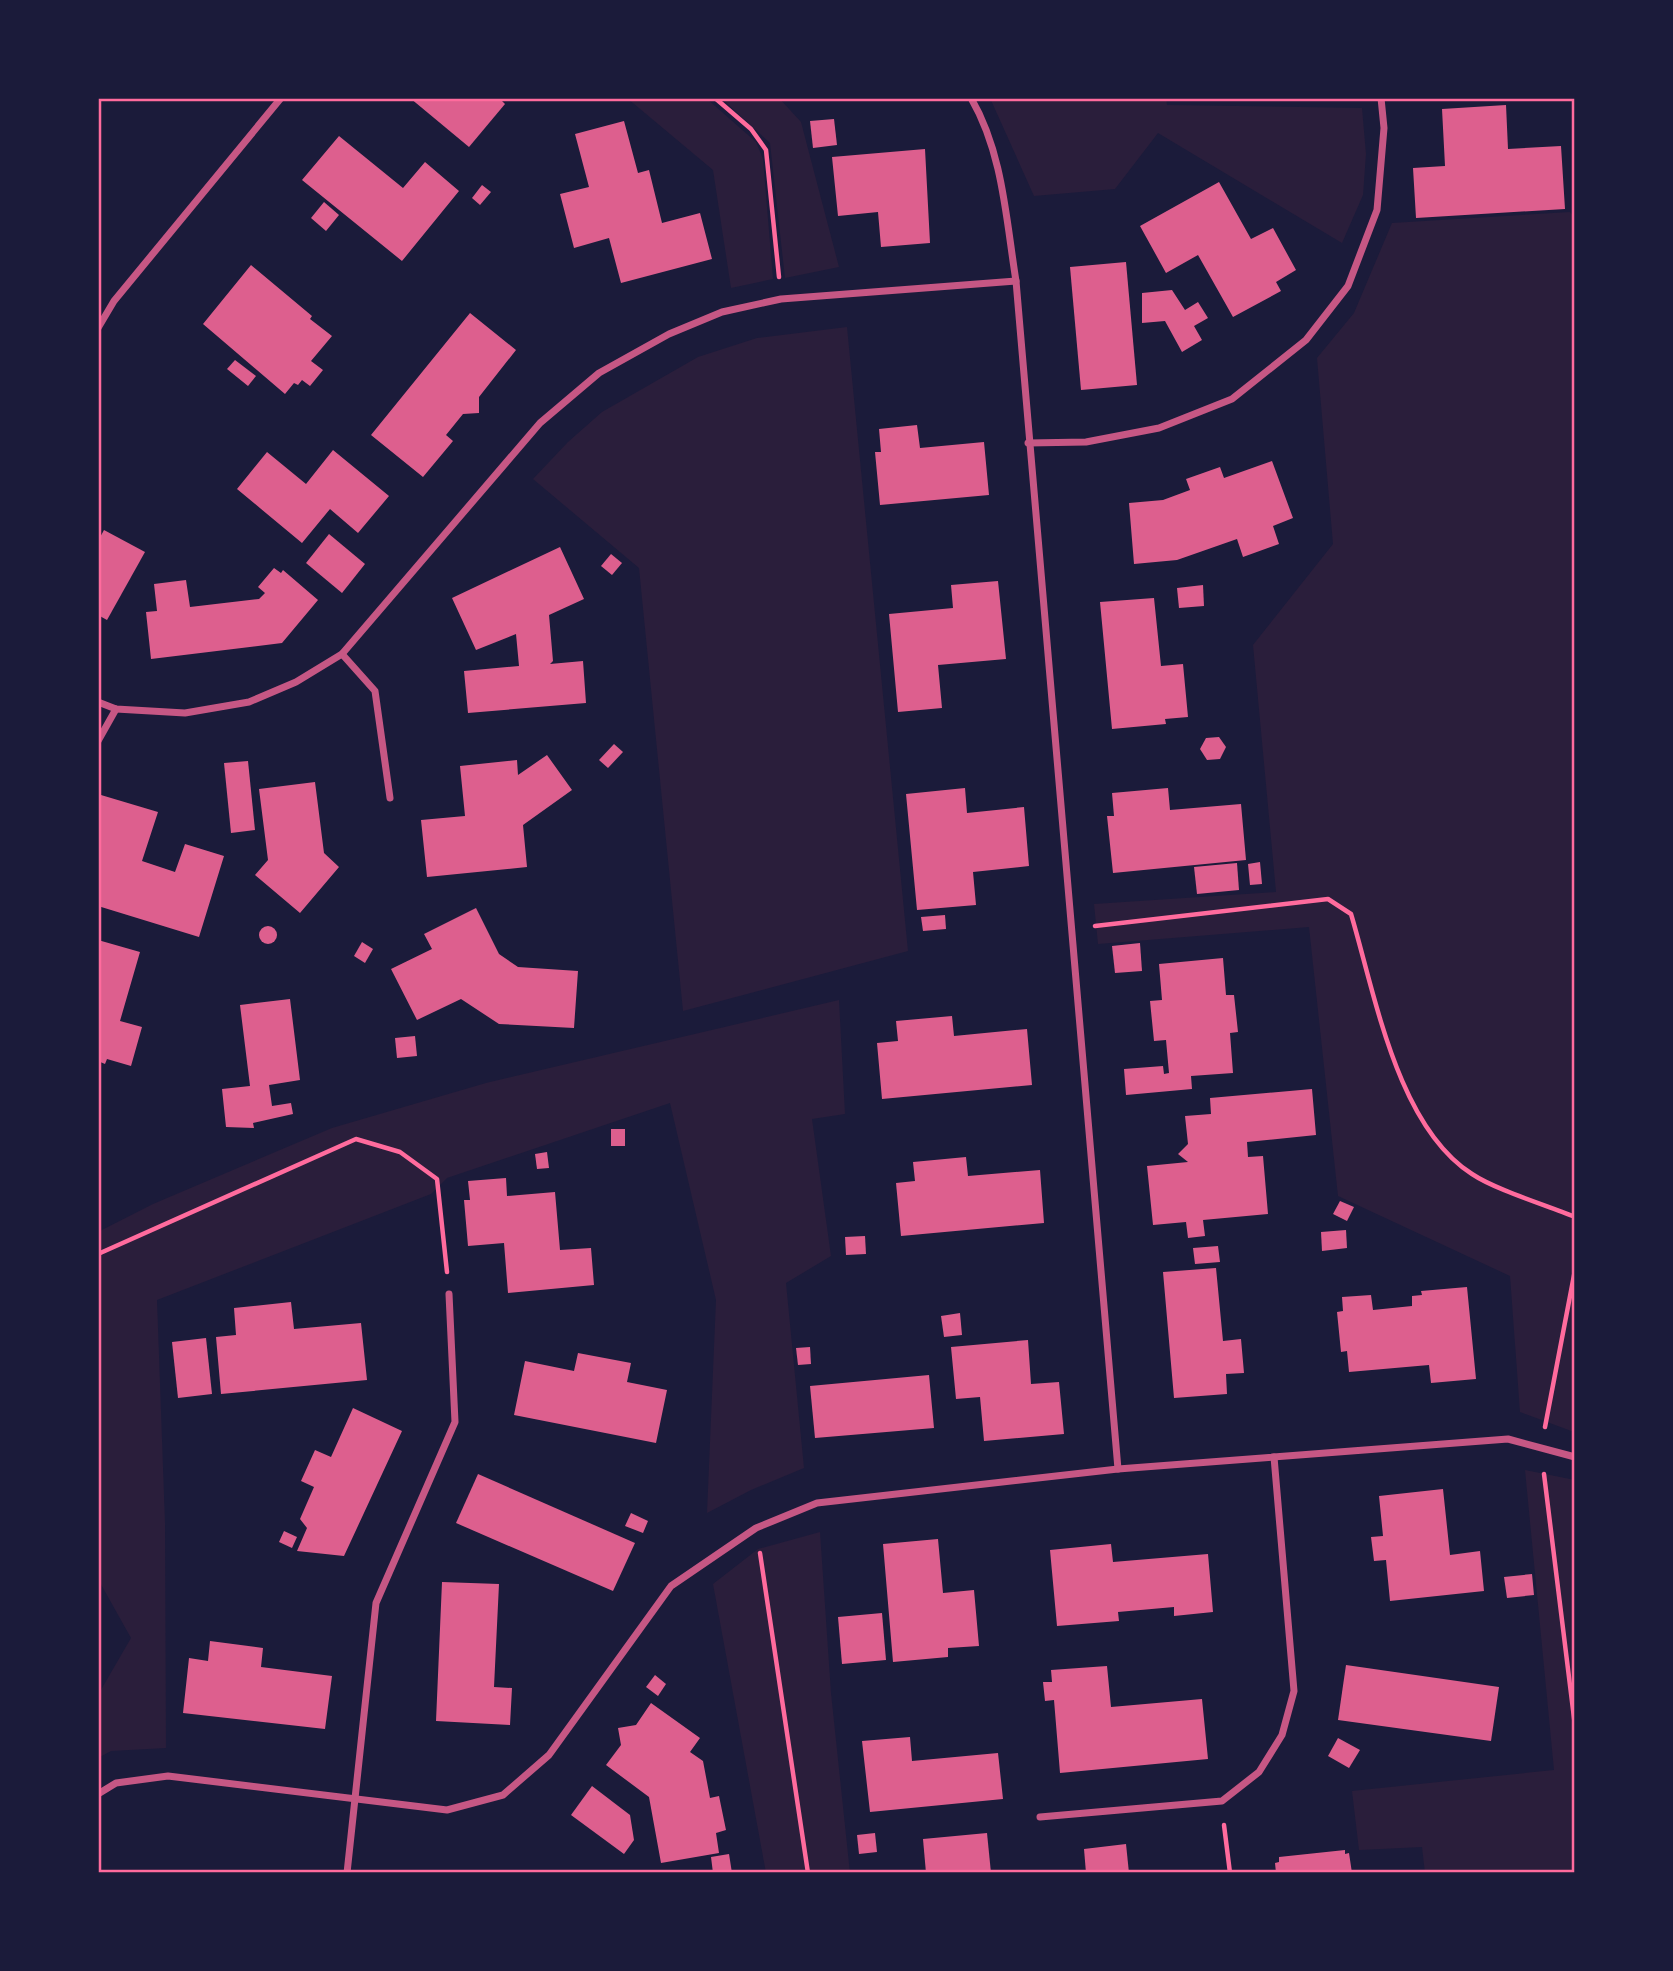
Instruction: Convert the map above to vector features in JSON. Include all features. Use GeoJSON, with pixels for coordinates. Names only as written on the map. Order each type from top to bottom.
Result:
{"type":"FeatureCollection","features":[{"type":"Feature","properties":{"kind":"street"},"geometry":{"type":"LineString","coordinates":[[98,328],[114,301],[281,98]]}},
{"type":"Feature","properties":{"kind":"street"},"geometry":{"type":"LineString","coordinates":[[971,98],[982,117],[999,170],[1016,281],[1028,443],[1074,928],[1118,1469]]}},
{"type":"Feature","properties":{"kind":"street"},"geometry":{"type":"LineString","coordinates":[[1028,443],[1086,442],[1159,428],[1232,399],[1306,340],[1348,286],[1377,210],[1384,128],[1381,98]]}},
{"type":"Feature","properties":{"kind":"street"},"geometry":{"type":"LineString","coordinates":[[98,702],[116,709],[184,713],[249,702],[296,682],[342,654],[540,423],[599,373],[669,334],[722,312],[781,299],[1016,281]]}},
{"type":"Feature","properties":{"kind":"street"},"geometry":{"type":"LineString","coordinates":[[342,654],[375,691],[390,798]]}},
{"type":"Feature","properties":{"kind":"street"},"geometry":{"type":"LineString","coordinates":[[98,741],[116,709]]}},
{"type":"Feature","properties":{"kind":"street"},"geometry":{"type":"LineString","coordinates":[[347,1873],[376,1604],[455,1422],[449,1294]]}},
{"type":"Feature","properties":{"kind":"street"},"geometry":{"type":"LineString","coordinates":[[98,1794],[116,1783],[169,1776],[447,1810],[503,1795],[549,1755],[671,1586],[757,1528],[817,1503],[1118,1469],[1508,1439],[1575,1457]]}},
{"type":"Feature","properties":{"kind":"street"},"geometry":{"type":"LineString","coordinates":[[1040,1817],[1222,1801],[1259,1772],[1282,1735],[1294,1691],[1274,1457]]}},
{"type":"Feature","properties":{"kind":"path"},"geometry":{"type":"LineString","coordinates":[[715,98],[751,129],[766,150],[781,299]]}},
{"type":"Feature","properties":{"kind":"path"},"geometry":{"type":"LineString","coordinates":[[1074,928],[1328,899],[1351,914],[1403,1087],[1434,1140],[1472,1174],[1575,1217]]}},
{"type":"Feature","properties":{"kind":"path"},"geometry":{"type":"LineString","coordinates":[[98,1254],[356,1139],[400,1152],[437,1179],[449,1294]]}},
{"type":"Feature","properties":{"kind":"path"},"geometry":{"type":"LineString","coordinates":[[1575,1270],[1541,1450],[1575,1726]]}},
{"type":"Feature","properties":{"kind":"path"},"geometry":{"type":"LineString","coordinates":[[757,1528],[808,1873]]}},
{"type":"Feature","properties":{"kind":"path"},"geometry":{"type":"LineString","coordinates":[[1222,1801],[1230,1873]]}},
{"type":"Feature","properties":{"kind":"shaded area"},"geometry":{"type":"Polygon","coordinates":[[[627,98],[706,98],[756,142],[763,159],[773,279],[731,288],[713,170],[627,98]]]}},
{"type":"Feature","properties":{"kind":"shaded area"},"geometry":{"type":"Polygon","coordinates":[[[721,98],[779,98],[801,122],[839,267],[785,278],[770,143],[721,98]]]}},
{"type":"Feature","properties":{"kind":"shaded area"},"geometry":{"type":"Polygon","coordinates":[[[990,98],[1166,98],[1167,105],[1362,108],[1366,154],[1363,195],[1342,243],[1158,133],[1115,189],[1034,196],[990,98]]]}},
{"type":"Feature","properties":{"kind":"shaded area"},"geometry":{"type":"Polygon","coordinates":[[[1570,212],[1575,218],[1574,1432],[1520,1412],[1510,1276],[1338,1196],[1309,927],[1098,944],[1094,904],[1276,892],[1253,645],[1333,544],[1317,358],[1354,313],[1392,223],[1570,212]]]}},
{"type":"Feature","properties":{"kind":"shaded area"},"geometry":{"type":"Polygon","coordinates":[[[847,327],[908,951],[683,1011],[639,568],[533,479],[568,442],[602,412],[698,357],[757,338],[847,327]]]}},
{"type":"Feature","properties":{"kind":"shaded area"},"geometry":{"type":"Polygon","coordinates":[[[839,1000],[845,1114],[812,1119],[831,1256],[786,1283],[804,1468],[751,1490],[707,1513],[716,1300],[670,1103],[447,1178],[431,1194],[157,1300],[165,1523],[166,1748],[111,1751],[98,1758],[98,1695],[131,1638],[98,1579],[98,1232],[153,1204],[332,1128],[486,1083],[839,1000]]]}},
{"type":"Feature","properties":{"kind":"shaded area"},"geometry":{"type":"Polygon","coordinates":[[[1525,1470],[1575,1480],[1575,1873],[1425,1873],[1422,1847],[1359,1850],[1352,1791],[1554,1770],[1525,1470]]]}},
{"type":"Feature","properties":{"kind":"shaded area"},"geometry":{"type":"Polygon","coordinates":[[[820,1532],[831,1693],[850,1873],[766,1873],[713,1584],[758,1549],[820,1532]]]}},
{"type":"Feature","properties":{"kind":"building"},"geometry":{"type":"Polygon","coordinates":[[[410,98],[499,98],[505,104],[469,147],[410,98]]]}},
{"type":"Feature","properties":{"kind":"building"},"geometry":{"type":"Polygon","coordinates":[[[1506,105],[1508,149],[1561,146],[1565,209],[1416,218],[1413,168],[1445,166],[1442,109],[1506,105]]]}},
{"type":"Feature","properties":{"kind":"building"},"geometry":{"type":"Polygon","coordinates":[[[834,119],[837,145],[813,148],[810,121],[834,119]]]}},
{"type":"Feature","properties":{"kind":"building"},"geometry":{"type":"Polygon","coordinates":[[[624,121],[638,173],[649,170],[662,223],[700,213],[712,259],[621,283],[609,238],[574,248],[560,194],[589,187],[575,134],[624,121]]]}},
{"type":"Feature","properties":{"kind":"building"},"geometry":{"type":"Polygon","coordinates":[[[339,136],[403,188],[425,162],[459,191],[402,261],[302,180],[339,136]]]}},
{"type":"Feature","properties":{"kind":"building"},"geometry":{"type":"Polygon","coordinates":[[[925,149],[930,243],[881,247],[878,212],[838,216],[832,157],[925,149]]]}},
{"type":"Feature","properties":{"kind":"building"},"geometry":{"type":"Polygon","coordinates":[[[1219,182],[1251,239],[1273,228],[1296,270],[1276,282],[1281,291],[1233,317],[1198,255],[1166,273],[1140,226],[1219,182]]]}},
{"type":"Feature","properties":{"kind":"building"},"geometry":{"type":"Polygon","coordinates":[[[482,185],[491,192],[480,205],[472,198],[482,185]]]}},
{"type":"Feature","properties":{"kind":"building"},"geometry":{"type":"Polygon","coordinates":[[[324,202],[339,215],[326,231],[311,218],[324,202]]]}},
{"type":"Feature","properties":{"kind":"building"},"geometry":{"type":"Polygon","coordinates":[[[1126,262],[1137,385],[1081,390],[1070,267],[1126,262]]]}},
{"type":"Feature","properties":{"kind":"building"},"geometry":{"type":"Polygon","coordinates":[[[251,265],[332,336],[311,361],[323,370],[310,386],[302,380],[298,385],[294,383],[285,394],[203,324],[251,265]]]}},
{"type":"Feature","properties":{"kind":"building"},"geometry":{"type":"Polygon","coordinates":[[[1172,290],[1185,310],[1198,302],[1208,318],[1194,326],[1202,340],[1182,352],[1165,321],[1142,323],[1142,293],[1172,290]]]}},
{"type":"Feature","properties":{"kind":"building"},"geometry":{"type":"Polygon","coordinates":[[[470,313],[516,350],[479,397],[479,413],[463,414],[446,435],[453,441],[423,477],[371,435],[470,313]]]}},
{"type":"Feature","properties":{"kind":"building"},"geometry":{"type":"Polygon","coordinates":[[[235,360],[256,376],[248,386],[227,369],[235,360]]]}},
{"type":"Feature","properties":{"kind":"building"},"geometry":{"type":"Polygon","coordinates":[[[917,425],[920,448],[984,442],[989,495],[880,505],[875,452],[881,452],[879,429],[917,425]]]}},
{"type":"Feature","properties":{"kind":"building"},"geometry":{"type":"Polygon","coordinates":[[[333,450],[389,496],[358,533],[330,509],[302,543],[237,489],[267,452],[306,484],[333,450]]]}},
{"type":"Feature","properties":{"kind":"building"},"geometry":{"type":"Polygon","coordinates":[[[1272,461],[1293,518],[1273,526],[1279,544],[1243,557],[1237,539],[1177,560],[1134,564],[1129,503],[1163,500],[1190,490],[1186,479],[1220,467],[1224,478],[1272,461]]]}},
{"type":"Feature","properties":{"kind":"building"},"geometry":{"type":"Polygon","coordinates":[[[104,530],[145,552],[107,620],[98,615],[98,541],[104,530]]]}},
{"type":"Feature","properties":{"kind":"building"},"geometry":{"type":"Polygon","coordinates":[[[329,534],[365,564],[342,593],[306,563],[329,534]]]}},
{"type":"Feature","properties":{"kind":"building"},"geometry":{"type":"Polygon","coordinates":[[[560,547],[584,599],[549,615],[553,661],[550,664],[583,661],[586,703],[468,713],[464,671],[519,666],[516,634],[476,650],[452,598],[560,547]]]}},
{"type":"Feature","properties":{"kind":"building"},"geometry":{"type":"Polygon","coordinates":[[[611,554],[622,563],[612,575],[601,566],[611,554]]]}},
{"type":"Feature","properties":{"kind":"building"},"geometry":{"type":"Polygon","coordinates":[[[274,568],[281,573],[283,570],[318,600],[282,643],[151,659],[146,612],[157,611],[154,584],[186,580],[190,607],[259,599],[265,593],[258,587],[274,568]]]}},
{"type":"Feature","properties":{"kind":"building"},"geometry":{"type":"Polygon","coordinates":[[[998,581],[1006,659],[938,665],[942,708],[898,712],[889,614],[953,608],[951,585],[998,581]]]}},
{"type":"Feature","properties":{"kind":"building"},"geometry":{"type":"Polygon","coordinates":[[[1203,585],[1204,606],[1179,608],[1177,588],[1203,585]]]}},
{"type":"Feature","properties":{"kind":"building"},"geometry":{"type":"Polygon","coordinates":[[[1154,598],[1161,666],[1183,664],[1188,717],[1165,719],[1166,724],[1112,729],[1100,602],[1154,598]]]}},
{"type":"Feature","properties":{"kind":"building"},"geometry":{"type":"Polygon","coordinates":[[[1219,737],[1226,747],[1220,759],[1207,760],[1200,749],[1206,738],[1219,737]]]}},
{"type":"Feature","properties":{"kind":"building"},"geometry":{"type":"Polygon","coordinates":[[[614,744],[623,752],[608,768],[599,760],[614,744]]]}},
{"type":"Feature","properties":{"kind":"building"},"geometry":{"type":"Polygon","coordinates":[[[547,755],[572,790],[523,825],[527,867],[427,877],[421,820],[465,816],[460,766],[517,760],[518,775],[547,755]]]}},
{"type":"Feature","properties":{"kind":"building"},"geometry":{"type":"Polygon","coordinates":[[[248,761],[255,830],[231,833],[224,763],[248,761]]]}},
{"type":"Feature","properties":{"kind":"building"},"geometry":{"type":"Polygon","coordinates":[[[315,782],[324,853],[339,867],[300,913],[255,875],[268,860],[259,789],[315,782]]]}},
{"type":"Feature","properties":{"kind":"building"},"geometry":{"type":"Polygon","coordinates":[[[965,788],[967,813],[1024,807],[1029,866],[973,872],[976,905],[917,910],[906,794],[965,788]]]}},
{"type":"Feature","properties":{"kind":"building"},"geometry":{"type":"Polygon","coordinates":[[[1168,788],[1170,810],[1241,804],[1246,860],[1113,873],[1107,816],[1114,816],[1112,793],[1168,788]]]}},
{"type":"Feature","properties":{"kind":"building"},"geometry":{"type":"Polygon","coordinates":[[[101,795],[158,812],[142,861],[175,872],[185,844],[224,856],[199,937],[98,906],[98,805],[101,795]]]}},
{"type":"Feature","properties":{"kind":"building"},"geometry":{"type":"Polygon","coordinates":[[[1260,862],[1262,884],[1250,885],[1248,864],[1260,862]]]}},
{"type":"Feature","properties":{"kind":"building"},"geometry":{"type":"Polygon","coordinates":[[[1237,863],[1239,890],[1197,894],[1194,867],[1237,863]]]}},
{"type":"Feature","properties":{"kind":"building"},"geometry":{"type":"Polygon","coordinates":[[[476,908],[499,954],[518,967],[578,971],[574,1028],[499,1024],[461,999],[417,1020],[391,969],[432,949],[424,934],[476,908]]]}},
{"type":"Feature","properties":{"kind":"building"},"geometry":{"type":"Polygon","coordinates":[[[945,915],[946,929],[923,931],[921,917],[945,915]]]}},
{"type":"Feature","properties":{"kind":"building"},"geometry":{"type":"Polygon","coordinates":[[[268,926],[274,929],[277,935],[274,941],[268,944],[262,941],[259,935],[262,929],[268,926]]]}},
{"type":"Feature","properties":{"kind":"building"},"geometry":{"type":"Polygon","coordinates":[[[98,940],[140,952],[120,1021],[142,1027],[131,1066],[107,1059],[105,1064],[98,1061],[98,940]]]}},
{"type":"Feature","properties":{"kind":"building"},"geometry":{"type":"Polygon","coordinates":[[[362,942],[373,949],[365,963],[354,956],[362,942]]]}},
{"type":"Feature","properties":{"kind":"building"},"geometry":{"type":"Polygon","coordinates":[[[1140,943],[1142,971],[1115,973],[1112,946],[1140,943]]]}},
{"type":"Feature","properties":{"kind":"building"},"geometry":{"type":"Polygon","coordinates":[[[1223,958],[1226,995],[1234,995],[1238,1032],[1230,1033],[1233,1073],[1191,1076],[1192,1089],[1126,1095],[1124,1069],[1163,1066],[1164,1074],[1169,1073],[1166,1040],[1154,1041],[1150,1001],[1162,1000],[1159,964],[1223,958]]]}},
{"type":"Feature","properties":{"kind":"building"},"geometry":{"type":"Polygon","coordinates":[[[290,999],[300,1080],[269,1085],[272,1106],[291,1103],[293,1114],[253,1123],[254,1128],[226,1127],[222,1089],[250,1086],[240,1005],[290,999]]]}},
{"type":"Feature","properties":{"kind":"building"},"geometry":{"type":"Polygon","coordinates":[[[952,1016],[954,1036],[1027,1029],[1032,1085],[882,1099],[877,1043],[898,1041],[896,1021],[952,1016]]]}},
{"type":"Feature","properties":{"kind":"building"},"geometry":{"type":"Polygon","coordinates":[[[415,1036],[417,1056],[397,1058],[395,1038],[415,1036]]]}},
{"type":"Feature","properties":{"kind":"building"},"geometry":{"type":"Polygon","coordinates":[[[1312,1089],[1316,1135],[1247,1142],[1248,1157],[1263,1156],[1268,1214],[1203,1220],[1205,1236],[1188,1238],[1186,1222],[1153,1225],[1147,1166],[1188,1162],[1178,1154],[1188,1144],[1185,1116],[1211,1114],[1210,1098],[1312,1089]]]}},
{"type":"Feature","properties":{"kind":"building"},"geometry":{"type":"Polygon","coordinates":[[[611,1129],[625,1129],[625,1146],[611,1146],[611,1129]]]}},
{"type":"Feature","properties":{"kind":"building"},"geometry":{"type":"Polygon","coordinates":[[[547,1152],[549,1168],[537,1169],[535,1154],[547,1152]]]}},
{"type":"Feature","properties":{"kind":"building"},"geometry":{"type":"Polygon","coordinates":[[[966,1157],[968,1176],[1040,1170],[1044,1223],[901,1236],[896,1183],[915,1181],[913,1162],[966,1157]]]}},
{"type":"Feature","properties":{"kind":"building"},"geometry":{"type":"Polygon","coordinates":[[[506,1178],[507,1196],[555,1192],[560,1250],[591,1248],[594,1285],[508,1293],[504,1243],[468,1246],[464,1200],[470,1200],[468,1181],[506,1178]]]}},
{"type":"Feature","properties":{"kind":"building"},"geometry":{"type":"Polygon","coordinates":[[[1340,1201],[1354,1207],[1347,1221],[1333,1214],[1340,1201]]]}},
{"type":"Feature","properties":{"kind":"building"},"geometry":{"type":"Polygon","coordinates":[[[1346,1230],[1347,1248],[1322,1251],[1321,1232],[1346,1230]]]}},
{"type":"Feature","properties":{"kind":"building"},"geometry":{"type":"Polygon","coordinates":[[[865,1236],[866,1254],[846,1255],[845,1237],[865,1236]]]}},
{"type":"Feature","properties":{"kind":"building"},"geometry":{"type":"Polygon","coordinates":[[[1218,1246],[1220,1262],[1195,1264],[1193,1248],[1218,1246]]]}},
{"type":"Feature","properties":{"kind":"building"},"geometry":{"type":"Polygon","coordinates":[[[1216,1268],[1223,1341],[1241,1339],[1244,1373],[1226,1374],[1227,1394],[1174,1398],[1163,1272],[1216,1268]]]}},
{"type":"Feature","properties":{"kind":"building"},"geometry":{"type":"Polygon","coordinates":[[[1467,1287],[1476,1379],[1431,1383],[1429,1365],[1349,1372],[1347,1351],[1341,1352],[1337,1312],[1343,1311],[1342,1297],[1371,1295],[1373,1310],[1412,1306],[1412,1296],[1422,1295],[1421,1291],[1467,1287]]]}},
{"type":"Feature","properties":{"kind":"building"},"geometry":{"type":"Polygon","coordinates":[[[291,1302],[294,1329],[361,1323],[367,1380],[221,1394],[216,1337],[236,1335],[234,1308],[291,1302]]]}},
{"type":"Feature","properties":{"kind":"building"},"geometry":{"type":"Polygon","coordinates":[[[960,1313],[962,1335],[944,1337],[941,1316],[960,1313]]]}},
{"type":"Feature","properties":{"kind":"building"},"geometry":{"type":"Polygon","coordinates":[[[206,1338],[212,1394],[178,1398],[172,1342],[206,1338]]]}},
{"type":"Feature","properties":{"kind":"building"},"geometry":{"type":"Polygon","coordinates":[[[1028,1340],[1031,1384],[1059,1382],[1064,1434],[984,1441],[980,1397],[956,1399],[951,1347],[1028,1340]]]}},
{"type":"Feature","properties":{"kind":"building"},"geometry":{"type":"Polygon","coordinates":[[[810,1347],[811,1364],[798,1365],[796,1348],[810,1347]]]}},
{"type":"Feature","properties":{"kind":"building"},"geometry":{"type":"Polygon","coordinates":[[[578,1353],[631,1363],[627,1382],[667,1390],[656,1443],[514,1415],[525,1361],[574,1371],[578,1353]]]}},
{"type":"Feature","properties":{"kind":"building"},"geometry":{"type":"Polygon","coordinates":[[[929,1375],[934,1428],[815,1438],[810,1386],[929,1375]]]}},
{"type":"Feature","properties":{"kind":"building"},"geometry":{"type":"Polygon","coordinates":[[[353,1408],[402,1431],[344,1556],[297,1551],[307,1528],[300,1519],[314,1487],[301,1481],[315,1450],[331,1457],[353,1408]]]}},
{"type":"Feature","properties":{"kind":"building"},"geometry":{"type":"Polygon","coordinates":[[[478,1474],[635,1543],[613,1591],[456,1523],[478,1474]]]}},
{"type":"Feature","properties":{"kind":"building"},"geometry":{"type":"Polygon","coordinates":[[[1443,1489],[1450,1555],[1480,1551],[1484,1591],[1390,1601],[1386,1560],[1374,1561],[1371,1537],[1383,1536],[1379,1496],[1443,1489]]]}},
{"type":"Feature","properties":{"kind":"building"},"geometry":{"type":"Polygon","coordinates":[[[631,1513],[648,1521],[643,1533],[625,1526],[631,1513]]]}},
{"type":"Feature","properties":{"kind":"building"},"geometry":{"type":"Polygon","coordinates":[[[284,1531],[297,1537],[292,1548],[279,1542],[284,1531]]]}},
{"type":"Feature","properties":{"kind":"building"},"geometry":{"type":"Polygon","coordinates":[[[938,1539],[943,1593],[974,1590],[979,1646],[948,1648],[948,1657],[893,1662],[883,1544],[938,1539]]]}},
{"type":"Feature","properties":{"kind":"building"},"geometry":{"type":"Polygon","coordinates":[[[1111,1544],[1113,1562],[1208,1554],[1213,1612],[1174,1616],[1174,1607],[1118,1612],[1119,1621],[1057,1626],[1050,1550],[1111,1544]]]}},
{"type":"Feature","properties":{"kind":"building"},"geometry":{"type":"Polygon","coordinates":[[[1532,1574],[1534,1595],[1507,1598],[1504,1577],[1532,1574]]]}},
{"type":"Feature","properties":{"kind":"building"},"geometry":{"type":"Polygon","coordinates":[[[442,1582],[499,1584],[494,1687],[512,1688],[510,1725],[436,1721],[442,1582]]]}},
{"type":"Feature","properties":{"kind":"building"},"geometry":{"type":"Polygon","coordinates":[[[882,1613],[886,1660],[842,1664],[838,1617],[882,1613]]]}},
{"type":"Feature","properties":{"kind":"building"},"geometry":{"type":"Polygon","coordinates":[[[210,1641],[263,1648],[261,1667],[332,1676],[325,1729],[183,1713],[189,1658],[208,1661],[210,1641]]]}},
{"type":"Feature","properties":{"kind":"building"},"geometry":{"type":"Polygon","coordinates":[[[1346,1665],[1499,1687],[1491,1741],[1338,1720],[1346,1665]]]}},
{"type":"Feature","properties":{"kind":"building"},"geometry":{"type":"Polygon","coordinates":[[[1107,1666],[1111,1707],[1202,1699],[1208,1759],[1060,1773],[1054,1700],[1045,1701],[1043,1682],[1052,1682],[1051,1670],[1107,1666]]]}},
{"type":"Feature","properties":{"kind":"building"},"geometry":{"type":"Polygon","coordinates":[[[655,1675],[666,1684],[658,1696],[646,1687],[655,1675]]]}},
{"type":"Feature","properties":{"kind":"building"},"geometry":{"type":"Polygon","coordinates":[[[651,1703],[700,1738],[690,1752],[703,1761],[710,1798],[719,1796],[726,1830],[716,1833],[719,1853],[661,1863],[649,1797],[606,1765],[621,1745],[618,1728],[636,1725],[651,1703]]]}},
{"type":"Feature","properties":{"kind":"building"},"geometry":{"type":"Polygon","coordinates":[[[910,1737],[912,1761],[998,1753],[1003,1799],[870,1812],[862,1741],[910,1737]]]}},
{"type":"Feature","properties":{"kind":"building"},"geometry":{"type":"Polygon","coordinates":[[[1338,1738],[1360,1750],[1349,1768],[1328,1756],[1338,1738]]]}},
{"type":"Feature","properties":{"kind":"building"},"geometry":{"type":"Polygon","coordinates":[[[592,1786],[630,1815],[634,1840],[624,1854],[571,1815],[592,1786]]]}},
{"type":"Feature","properties":{"kind":"building"},"geometry":{"type":"Polygon","coordinates":[[[875,1833],[877,1852],[859,1854],[857,1835],[875,1833]]]}},
{"type":"Feature","properties":{"kind":"building"},"geometry":{"type":"Polygon","coordinates":[[[987,1833],[991,1873],[926,1873],[923,1839],[987,1833]]]}},
{"type":"Feature","properties":{"kind":"building"},"geometry":{"type":"Polygon","coordinates":[[[1126,1844],[1129,1873],[1086,1873],[1084,1849],[1126,1844]]]}},
{"type":"Feature","properties":{"kind":"building"},"geometry":{"type":"Polygon","coordinates":[[[1345,1850],[1345,1854],[1349,1853],[1352,1873],[1276,1873],[1275,1863],[1279,1862],[1279,1857],[1345,1850]]]}},
{"type":"Feature","properties":{"kind":"building"},"geometry":{"type":"Polygon","coordinates":[[[729,1854],[732,1873],[713,1873],[711,1857],[729,1854]]]}}]}
